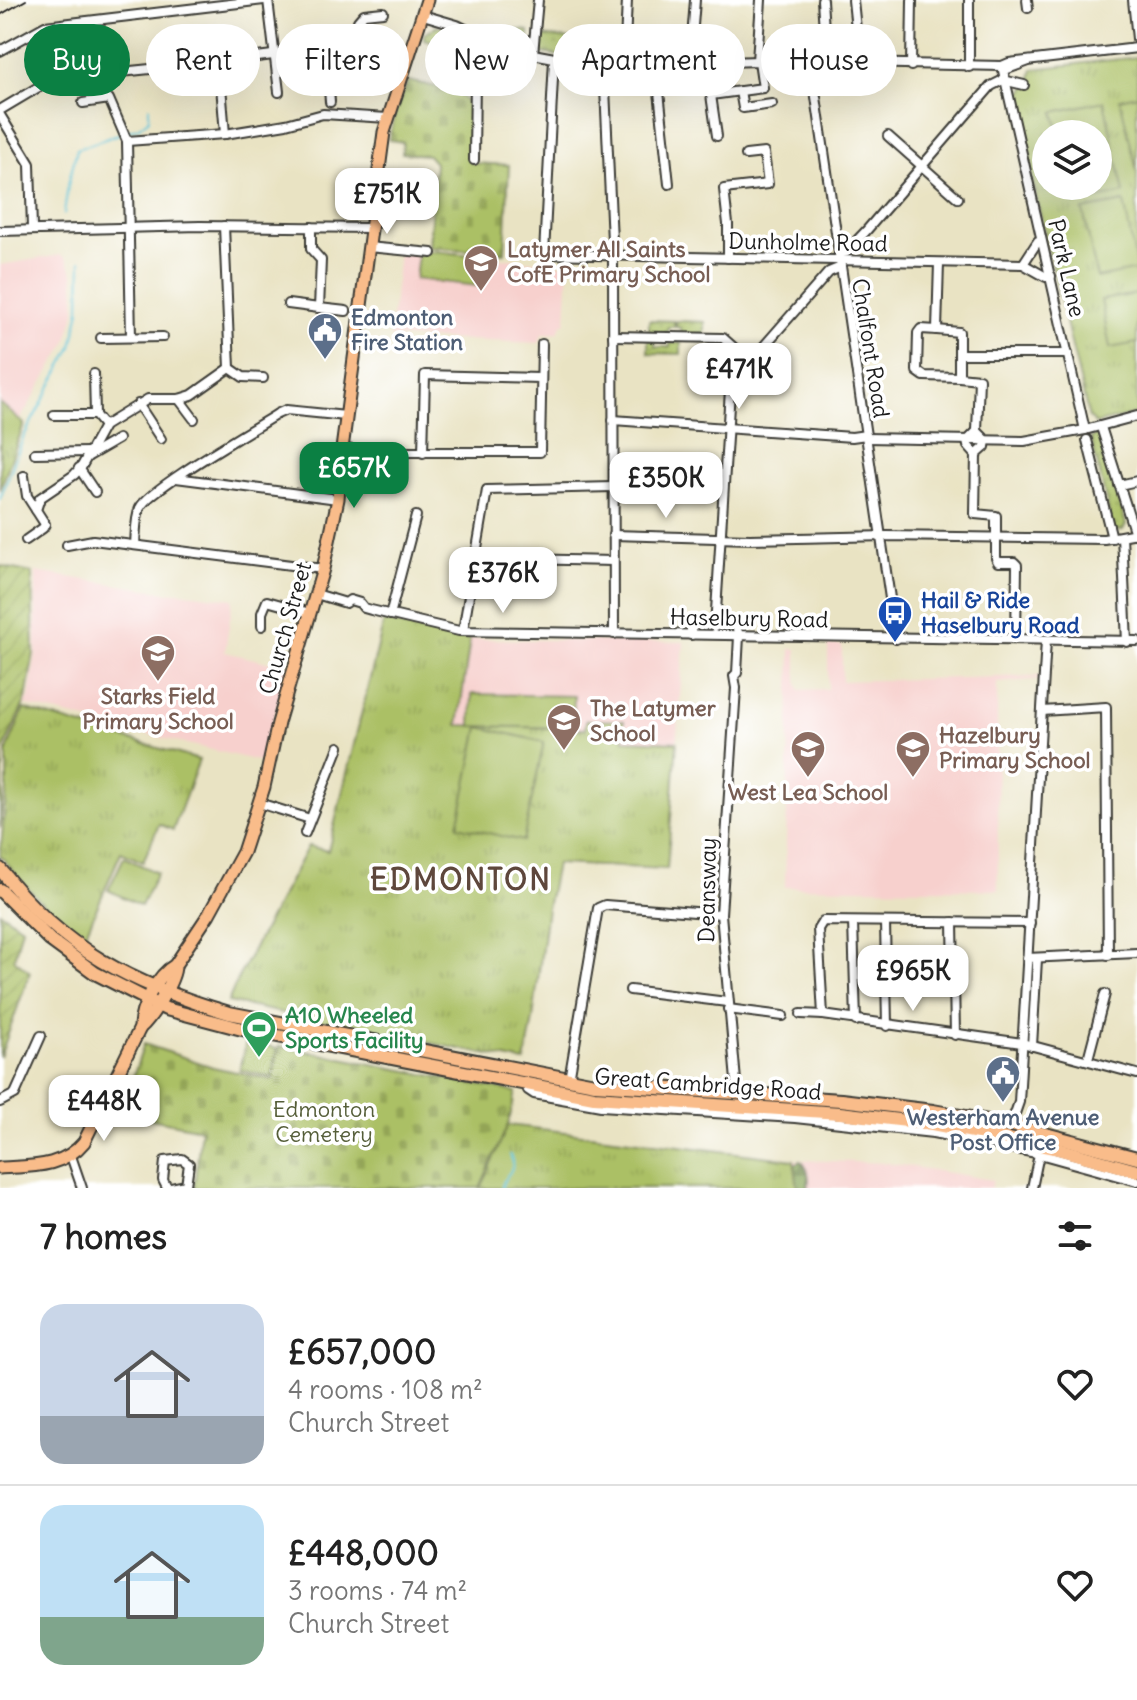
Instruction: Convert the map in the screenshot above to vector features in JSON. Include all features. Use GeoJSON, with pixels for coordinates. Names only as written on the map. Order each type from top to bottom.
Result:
{"type":"FeatureCollection","features":[{"type":"Feature","properties":{"kind":"highway"},"geometry":{"type":"LineString","coordinates":[[0,869],[49,923],[71,941],[156,996],[229,1013],[278,1029]]}},
{"type":"Feature","properties":{"kind":"highway"},"geometry":{"type":"LineString","coordinates":[[0,890],[66,954],[95,973],[187,1009],[193,1015],[278,1029]]}},
{"type":"Feature","properties":{"kind":"highway","name":"Great Cambridge Road"},"geometry":{"type":"LineString","coordinates":[[278,1029],[531,1086],[594,1097],[889,1118],[980,1132],[1137,1171]]}},
{"type":"Feature","properties":{"kind":"highway","name":"Great Cambridge Road"},"geometry":{"type":"LineString","coordinates":[[305,1035],[569,1080],[878,1104],[1013,1120],[1137,1158]]}},
{"type":"Feature","properties":{"kind":"main road","name":"Church Street"},"geometry":{"type":"LineString","coordinates":[[71,1156],[89,1133],[156,996],[176,973],[175,965],[209,914],[243,852],[259,803],[323,569],[338,499],[368,247],[388,118],[427,0]]}},
{"type":"Feature","properties":{"kind":"main road"},"geometry":{"type":"LineString","coordinates":[[0,1168],[49,1163],[71,1156]]}},
{"type":"Feature","properties":{"kind":"street"},"geometry":{"type":"LineString","coordinates":[[0,51],[45,26],[266,0],[276,69]]}},
{"type":"Feature","properties":{"kind":"street"},"geometry":{"type":"LineString","coordinates":[[536,24],[538,0]]}},
{"type":"Feature","properties":{"kind":"street"},"geometry":{"type":"LineString","coordinates":[[626,24],[627,0]]}},
{"type":"Feature","properties":{"kind":"street"},"geometry":{"type":"LineString","coordinates":[[693,24],[695,0]]}},
{"type":"Feature","properties":{"kind":"street"},"geometry":{"type":"LineString","coordinates":[[745,90],[763,88],[758,61],[761,0]]}},
{"type":"Feature","properties":{"kind":"street"},"geometry":{"type":"LineString","coordinates":[[822,0],[822,24]]}},
{"type":"Feature","properties":{"kind":"street"},"geometry":{"type":"LineString","coordinates":[[853,0],[855,24]]}},
{"type":"Feature","properties":{"kind":"street"},"geometry":{"type":"LineString","coordinates":[[911,66],[912,0]]}},
{"type":"Feature","properties":{"kind":"street"},"geometry":{"type":"LineString","coordinates":[[969,0],[969,67]]}},
{"type":"Feature","properties":{"kind":"street"},"geometry":{"type":"LineString","coordinates":[[1133,0],[1137,39]]}},
{"type":"Feature","properties":{"kind":"street"},"geometry":{"type":"LineString","coordinates":[[358,24],[364,14],[383,12]]}},
{"type":"Feature","properties":{"kind":"street"},"geometry":{"type":"LineString","coordinates":[[423,15],[454,24]]}},
{"type":"Feature","properties":{"kind":"street"},"geometry":{"type":"LineString","coordinates":[[897,66],[1002,66],[1137,48]]}},
{"type":"Feature","properties":{"kind":"street"},"geometry":{"type":"LineString","coordinates":[[260,56],[274,54]]}},
{"type":"Feature","properties":{"kind":"street"},"geometry":{"type":"LineString","coordinates":[[745,62],[761,61]]}},
{"type":"Feature","properties":{"kind":"street","name":"Park Lane"},"geometry":{"type":"LineString","coordinates":[[1002,66],[1085,430]]}},
{"type":"Feature","properties":{"kind":"street"},"geometry":{"type":"LineString","coordinates":[[32,228],[30,164],[0,113],[52,79],[146,69]]}},
{"type":"Feature","properties":{"kind":"street","name":"Dunholme Road"},"geometry":{"type":"LineString","coordinates":[[553,78],[544,254],[1023,264],[1046,277],[1051,276]]}},
{"type":"Feature","properties":{"kind":"street"},"geometry":{"type":"LineString","coordinates":[[715,636],[730,390],[750,362],[991,86],[1003,80],[1024,85]]}},
{"type":"Feature","properties":{"kind":"street"},"geometry":{"type":"LineString","coordinates":[[222,96],[225,134]]}},
{"type":"Feature","properties":{"kind":"street"},"geometry":{"type":"LineString","coordinates":[[330,96],[330,102]]}},
{"type":"Feature","properties":{"kind":"street"},"geometry":{"type":"LineString","coordinates":[[474,160],[475,96]]}},
{"type":"Feature","properties":{"kind":"street"},"geometry":{"type":"LineString","coordinates":[[605,96],[613,256],[614,634]]}},
{"type":"Feature","properties":{"kind":"street"},"geometry":{"type":"LineString","coordinates":[[659,96],[669,184]]}},
{"type":"Feature","properties":{"kind":"street"},"geometry":{"type":"LineString","coordinates":[[711,96],[717,136]]}},
{"type":"Feature","properties":{"kind":"street"},"geometry":{"type":"LineString","coordinates":[[741,96],[743,108],[772,104]]}},
{"type":"Feature","properties":{"kind":"street","name":"Chalfont Road"},"geometry":{"type":"LineString","coordinates":[[816,96],[896,639]]}},
{"type":"Feature","properties":{"kind":"street"},"geometry":{"type":"LineString","coordinates":[[83,103],[109,99],[124,136],[131,337]]}},
{"type":"Feature","properties":{"kind":"street"},"geometry":{"type":"LineString","coordinates":[[124,136],[225,134],[323,114],[388,118]]}},
{"type":"Feature","properties":{"kind":"street"},"geometry":{"type":"LineString","coordinates":[[888,136],[958,198]]}},
{"type":"Feature","properties":{"kind":"street"},"geometry":{"type":"LineString","coordinates":[[728,258],[724,189],[768,184],[764,153],[746,155]]}},
{"type":"Feature","properties":{"kind":"street"},"geometry":{"type":"LineString","coordinates":[[0,231],[224,226],[371,228]]}},
{"type":"Feature","properties":{"kind":"street"},"geometry":{"type":"LineString","coordinates":[[224,226],[230,368]]}},
{"type":"Feature","properties":{"kind":"street"},"geometry":{"type":"LineString","coordinates":[[311,227],[311,249],[321,260],[319,308]]}},
{"type":"Feature","properties":{"kind":"street"},"geometry":{"type":"LineString","coordinates":[[1023,264],[1041,240]]}},
{"type":"Feature","properties":{"kind":"street"},"geometry":{"type":"LineString","coordinates":[[368,247],[432,253]]}},
{"type":"Feature","properties":{"kind":"street"},"geometry":{"type":"LineString","coordinates":[[937,330],[939,263]]}},
{"type":"Feature","properties":{"kind":"street"},"geometry":{"type":"LineString","coordinates":[[288,304],[346,311]]}},
{"type":"Feature","properties":{"kind":"street"},"geometry":{"type":"LineString","coordinates":[[959,377],[959,332],[921,329],[918,333],[917,371],[924,376],[979,380],[977,431],[985,441],[985,447],[976,455]]}},
{"type":"Feature","properties":{"kind":"street"},"geometry":{"type":"LineString","coordinates":[[613,336],[723,338],[750,362]]}},
{"type":"Feature","properties":{"kind":"street"},"geometry":{"type":"LineString","coordinates":[[101,338],[163,337]]}},
{"type":"Feature","properties":{"kind":"street"},"geometry":{"type":"LineString","coordinates":[[342,449],[423,453],[540,452],[542,344]]}},
{"type":"Feature","properties":{"kind":"street"},"geometry":{"type":"LineString","coordinates":[[959,354],[1068,354]]}},
{"type":"Feature","properties":{"kind":"street"},"geometry":{"type":"LineString","coordinates":[[230,368],[243,377],[263,378]]}},
{"type":"Feature","properties":{"kind":"street"},"geometry":{"type":"LineString","coordinates":[[36,510],[40,498],[79,468],[104,426],[148,399],[179,399],[192,395],[230,368]]}},
{"type":"Feature","properties":{"kind":"street"},"geometry":{"type":"LineString","coordinates":[[94,374],[95,415],[104,426]]}},
{"type":"Feature","properties":{"kind":"street"},"geometry":{"type":"LineString","coordinates":[[423,453],[425,375],[540,378]]}},
{"type":"Feature","properties":{"kind":"street"},"geometry":{"type":"LineString","coordinates":[[179,399],[194,419]]}},
{"type":"Feature","properties":{"kind":"street"},"geometry":{"type":"LineString","coordinates":[[138,404],[161,439]]}},
{"type":"Feature","properties":{"kind":"street"},"geometry":{"type":"LineString","coordinates":[[135,545],[141,505],[175,478],[286,410],[346,416]]}},
{"type":"Feature","properties":{"kind":"street"},"geometry":{"type":"LineString","coordinates":[[54,415],[95,415]]}},
{"type":"Feature","properties":{"kind":"street"},"geometry":{"type":"LineString","coordinates":[[613,420],[852,437],[985,441],[1041,439],[1137,416]]}},
{"type":"Feature","properties":{"kind":"street"},"geometry":{"type":"LineString","coordinates":[[613,535],[720,538],[1117,537],[1136,533],[1101,427]]}},
{"type":"Feature","properties":{"kind":"street"},"geometry":{"type":"LineString","coordinates":[[967,441],[977,431]]}},
{"type":"Feature","properties":{"kind":"street"},"geometry":{"type":"LineString","coordinates":[[35,453],[87,455],[118,439]]}},
{"type":"Feature","properties":{"kind":"street"},"geometry":{"type":"LineString","coordinates":[[1087,440],[1117,537],[1127,642]]}},
{"type":"Feature","properties":{"kind":"street"},"geometry":{"type":"LineString","coordinates":[[967,441],[976,455],[975,514],[996,516],[998,562],[1014,562],[1017,567],[1016,639]]}},
{"type":"Feature","properties":{"kind":"street"},"geometry":{"type":"LineString","coordinates":[[79,468],[95,492]]}},
{"type":"Feature","properties":{"kind":"street"},"geometry":{"type":"LineString","coordinates":[[24,476],[27,496],[45,524],[26,540]]}},
{"type":"Feature","properties":{"kind":"street"},"geometry":{"type":"LineString","coordinates":[[175,478],[338,499]]}},
{"type":"Feature","properties":{"kind":"street"},"geometry":{"type":"LineString","coordinates":[[1119,485],[1137,481]]}},
{"type":"Feature","properties":{"kind":"street"},"geometry":{"type":"LineString","coordinates":[[463,631],[487,490],[613,487]]}},
{"type":"Feature","properties":{"kind":"street"},"geometry":{"type":"LineString","coordinates":[[390,615],[416,516]]}},
{"type":"Feature","properties":{"kind":"street"},"geometry":{"type":"LineString","coordinates":[[67,545],[93,540],[323,569]]}},
{"type":"Feature","properties":{"kind":"street"},"geometry":{"type":"LineString","coordinates":[[475,558],[613,561]]}},
{"type":"Feature","properties":{"kind":"street"},"geometry":{"type":"LineString","coordinates":[[1124,588],[1137,586]]}},
{"type":"Feature","properties":{"kind":"street","name":"Haselbury Road"},"geometry":{"type":"LineString","coordinates":[[316,594],[346,603],[350,600],[364,608],[463,631],[1137,641]]}},
{"type":"Feature","properties":{"kind":"street"},"geometry":{"type":"LineString","coordinates":[[262,626],[262,613],[267,601],[310,613]]}},
{"type":"Feature","properties":{"kind":"street"},"geometry":{"type":"LineString","coordinates":[[691,635],[693,625],[715,625],[737,626],[739,636]]}},
{"type":"Feature","properties":{"kind":"street","name":"Deansway"},"geometry":{"type":"LineString","coordinates":[[737,1092],[721,914],[736,688],[739,685],[739,636]]}},
{"type":"Feature","properties":{"kind":"street"},"geometry":{"type":"LineString","coordinates":[[1032,1046],[1035,1001],[1030,923],[1046,640]]}},
{"type":"Feature","properties":{"kind":"street"},"geometry":{"type":"LineString","coordinates":[[1042,711],[1106,707],[1108,955]]}},
{"type":"Feature","properties":{"kind":"street"},"geometry":{"type":"LineString","coordinates":[[305,833],[339,747]]}},
{"type":"Feature","properties":{"kind":"street"},"geometry":{"type":"LineString","coordinates":[[259,803],[310,819]]}},
{"type":"Feature","properties":{"kind":"street"},"geometry":{"type":"LineString","coordinates":[[569,1080],[598,908],[605,905],[721,914]]}},
{"type":"Feature","properties":{"kind":"street"},"geometry":{"type":"LineString","coordinates":[[823,1015],[818,929],[823,921],[1030,923]]}},
{"type":"Feature","properties":{"kind":"street"},"geometry":{"type":"LineString","coordinates":[[853,922],[856,1021]]}},
{"type":"Feature","properties":{"kind":"street"},"geometry":{"type":"LineString","coordinates":[[885,922],[887,1026]]}},
{"type":"Feature","properties":{"kind":"street"},"geometry":{"type":"LineString","coordinates":[[953,922],[955,1035]]}},
{"type":"Feature","properties":{"kind":"street"},"geometry":{"type":"LineString","coordinates":[[1032,959],[1137,953]]}},
{"type":"Feature","properties":{"kind":"street"},"geometry":{"type":"LineString","coordinates":[[1013,1120],[1019,1102],[1024,1000],[1032,959]]}},
{"type":"Feature","properties":{"kind":"street"},"geometry":{"type":"LineString","coordinates":[[630,990],[783,1016]]}},
{"type":"Feature","properties":{"kind":"street"},"geometry":{"type":"LineString","coordinates":[[1088,1059],[1105,994]]}},
{"type":"Feature","properties":{"kind":"street"},"geometry":{"type":"LineString","coordinates":[[1024,1000],[1035,1001]]}},
{"type":"Feature","properties":{"kind":"street"},"geometry":{"type":"LineString","coordinates":[[801,1014],[1022,1043],[1137,1074]]}},
{"type":"Feature","properties":{"kind":"street"},"geometry":{"type":"LineString","coordinates":[[0,1102],[15,1094],[41,1036]]}},
{"type":"Feature","properties":{"kind":"street"},"geometry":{"type":"LineString","coordinates":[[800,1114],[933,1133],[1039,1154],[1137,1181]]}},
{"type":"Feature","properties":{"kind":"street"},"geometry":{"type":"LineString","coordinates":[[1032,1188],[1039,1154]]}},
{"type":"Feature","properties":{"kind":"street"},"geometry":{"type":"LineString","coordinates":[[71,1156],[82,1188]]}},
{"type":"Feature","properties":{"kind":"shaded area","name":"Latymer All Saints CofE Primary School"},"geometry":{"type":"Polygon","coordinates":[[[433,251],[569,265],[566,321],[558,333],[542,334],[539,343],[390,337],[399,252],[433,251]]]}},
{"type":"Feature","properties":{"kind":"shaded area"},"geometry":{"type":"Polygon","coordinates":[[[61,255],[66,258],[73,273],[76,310],[66,344],[13,431],[0,422],[0,265],[61,255]]]}},
{"type":"Feature","properties":{"kind":"shaded area","name":"Starks Field Primary School"},"geometry":{"type":"Polygon","coordinates":[[[36,572],[170,593],[233,599],[225,652],[288,667],[262,762],[25,705],[29,698],[36,653],[36,572]]]}},
{"type":"Feature","properties":{"kind":"shaded area","name":"The Latymer School"},"geometry":{"type":"Polygon","coordinates":[[[470,639],[684,642],[667,869],[556,863],[458,725],[470,639]]]}},
{"type":"Feature","properties":{"kind":"shaded area","name":"Hazelbury Primary School"},"geometry":{"type":"Polygon","coordinates":[[[828,645],[842,645],[842,681],[1040,676],[1040,679],[997,683],[998,890],[785,887],[791,649],[797,649],[800,690],[828,689],[828,645]]]}},
{"type":"Feature","properties":{"kind":"shaded area"},"geometry":{"type":"Polygon","coordinates":[[[794,1160],[888,1163],[993,1180],[991,1188],[798,1188],[794,1160]]]}},
{"type":"Feature","properties":{"kind":"green space"},"geometry":{"type":"Polygon","coordinates":[[[539,36],[553,37],[553,55],[537,52],[539,36]]]}},
{"type":"Feature","properties":{"kind":"green space"},"geometry":{"type":"Polygon","coordinates":[[[1137,57],[1137,414],[1095,424],[1089,418],[1037,200],[1112,200],[1112,120],[1032,120],[1032,180],[1017,99],[1030,83],[1033,69],[1137,57]]]}},
{"type":"Feature","properties":{"kind":"green space"},"geometry":{"type":"Polygon","coordinates":[[[409,81],[425,85],[425,96],[461,96],[472,107],[471,163],[509,165],[505,253],[429,247],[435,163],[428,155],[402,153],[403,142],[389,140],[402,96],[409,96],[409,81]]]}},
{"type":"Feature","properties":{"kind":"green space"},"geometry":{"type":"Polygon","coordinates":[[[1137,95],[1137,171],[1120,99],[1137,95]]]}},
{"type":"Feature","properties":{"kind":"green space"},"geometry":{"type":"Polygon","coordinates":[[[1104,101],[1108,120],[1056,120],[1054,112],[1104,101]]]}},
{"type":"Feature","properties":{"kind":"green space"},"geometry":{"type":"Polygon","coordinates":[[[1112,138],[1124,193],[1112,196],[1112,138]]]}},
{"type":"Feature","properties":{"kind":"green space"},"geometry":{"type":"Polygon","coordinates":[[[1124,202],[1137,270],[1097,278],[1083,210],[1124,202]]]}},
{"type":"Feature","properties":{"kind":"green space"},"geometry":{"type":"Polygon","coordinates":[[[433,251],[481,256],[478,286],[415,279],[418,254],[433,251]]]}},
{"type":"Feature","properties":{"kind":"green space"},"geometry":{"type":"Polygon","coordinates":[[[1137,294],[1137,343],[1110,348],[1101,300],[1137,294]]]}},
{"type":"Feature","properties":{"kind":"green space"},"geometry":{"type":"Polygon","coordinates":[[[649,320],[674,321],[674,327],[668,327],[668,332],[649,334],[649,320]]]}},
{"type":"Feature","properties":{"kind":"green space"},"geometry":{"type":"Polygon","coordinates":[[[676,321],[705,322],[705,335],[681,333],[676,321]]]}},
{"type":"Feature","properties":{"kind":"green space"},"geometry":{"type":"Polygon","coordinates":[[[648,339],[655,342],[655,347],[681,343],[681,354],[648,353],[648,339]]]}},
{"type":"Feature","properties":{"kind":"green space"},"geometry":{"type":"Polygon","coordinates":[[[0,403],[24,424],[0,490],[0,403]]]}},
{"type":"Feature","properties":{"kind":"green space"},"geometry":{"type":"Polygon","coordinates":[[[1098,434],[1126,524],[1123,530],[1113,529],[1091,438],[1098,434]]]}},
{"type":"Feature","properties":{"kind":"green space"},"geometry":{"type":"Polygon","coordinates":[[[0,566],[32,573],[34,653],[26,699],[3,751],[0,828],[0,566]]]}},
{"type":"Feature","properties":{"kind":"green space"},"geometry":{"type":"Polygon","coordinates":[[[384,621],[448,637],[470,639],[458,725],[585,729],[586,720],[624,721],[624,740],[677,742],[667,869],[556,864],[525,1062],[228,1002],[308,846],[328,851],[384,621]]]}},
{"type":"Feature","properties":{"kind":"green space"},"geometry":{"type":"Polygon","coordinates":[[[472,694],[574,696],[573,728],[471,726],[472,694]]]}},
{"type":"Feature","properties":{"kind":"green space"},"geometry":{"type":"Polygon","coordinates":[[[24,709],[199,760],[173,830],[159,824],[143,862],[121,852],[83,940],[39,900],[0,855],[7,789],[7,750],[24,709]]]}},
{"type":"Feature","properties":{"kind":"green space"},"geometry":{"type":"Polygon","coordinates":[[[479,727],[544,742],[523,841],[458,826],[479,727]]]}},
{"type":"Feature","properties":{"kind":"green space"},"geometry":{"type":"Polygon","coordinates":[[[124,857],[157,873],[141,906],[108,890],[124,857]]]}},
{"type":"Feature","properties":{"kind":"green space"},"geometry":{"type":"Polygon","coordinates":[[[0,912],[22,927],[14,959],[30,972],[0,1057],[0,912]]]}},
{"type":"Feature","properties":{"kind":"green space","name":"A10 Wheeled Sports Facility"},"geometry":{"type":"Polygon","coordinates":[[[246,1041],[277,1048],[272,1077],[240,1070],[246,1041]]]}},
{"type":"Feature","properties":{"kind":"green space","name":"Edmonton Cemetery"},"geometry":{"type":"Polygon","coordinates":[[[144,1044],[213,1067],[273,1080],[279,1046],[516,1092],[508,1125],[480,1188],[194,1188],[201,1129],[112,1111],[131,1083],[144,1044]]]}},
{"type":"Feature","properties":{"kind":"green space"},"geometry":{"type":"Polygon","coordinates":[[[508,1125],[794,1160],[798,1188],[480,1188],[508,1125]]]}},
{"type":"Feature","properties":{"kind":"green space"},"geometry":{"type":"Polygon","coordinates":[[[801,1161],[808,1174],[808,1185],[807,1188],[794,1188],[793,1165],[801,1161]]]}},
{"type":"Feature","properties":{"kind":"waterway"},"geometry":{"type":"LineString","coordinates":[[125,132],[138,128],[149,119],[149,107]]}},
{"type":"Feature","properties":{"kind":"waterway"},"geometry":{"type":"LineString","coordinates":[[64,214],[77,149],[119,134]]}},
{"type":"Feature","properties":{"kind":"waterway"},"geometry":{"type":"LineString","coordinates":[[0,499],[24,436],[72,347],[80,310],[81,261]]}},
{"type":"Feature","properties":{"kind":"waterway"},"geometry":{"type":"LineString","coordinates":[[502,1188],[512,1166],[510,1155]]}},
{"type":"Feature","properties":{"kind":"railway"},"geometry":{"type":"LineString","coordinates":[[0,15],[26,0]]}},
{"type":"Feature","properties":{"kind":"place","name":"Latymer All Saints CofE Primary School"},"geometry":{"type":"Point","coordinates":[481,293]}},
{"type":"Feature","properties":{"kind":"place","name":"Edmonton Fire Station"},"geometry":{"type":"Point","coordinates":[325,361]}},
{"type":"Feature","properties":{"kind":"place","name":"Hail & Ride Haselbury Road"},"geometry":{"type":"Point","coordinates":[895,644]}},
{"type":"Feature","properties":{"kind":"place","name":"Starks Field Primary School"},"geometry":{"type":"Point","coordinates":[158,683]}},
{"type":"Feature","properties":{"kind":"place","name":"The Latymer School"},"geometry":{"type":"Point","coordinates":[564,752]}},
{"type":"Feature","properties":{"kind":"place","name":"West Lea School"},"geometry":{"type":"Point","coordinates":[808,779]}},
{"type":"Feature","properties":{"kind":"place","name":"Hazelbury Primary School"},"geometry":{"type":"Point","coordinates":[913,779]}},
{"type":"Feature","properties":{"kind":"place","name":"A10 Wheeled Sports Facility"},"geometry":{"type":"Point","coordinates":[259,1059]}},
{"type":"Feature","properties":{"kind":"place","name":"Westerham Avenue Post Office"},"geometry":{"type":"Point","coordinates":[1003,1104]}},
{"type":"Feature","properties":{"kind":"district","name":"EDMONTON"},"geometry":{"type":"Point","coordinates":[461,880]}}]}
